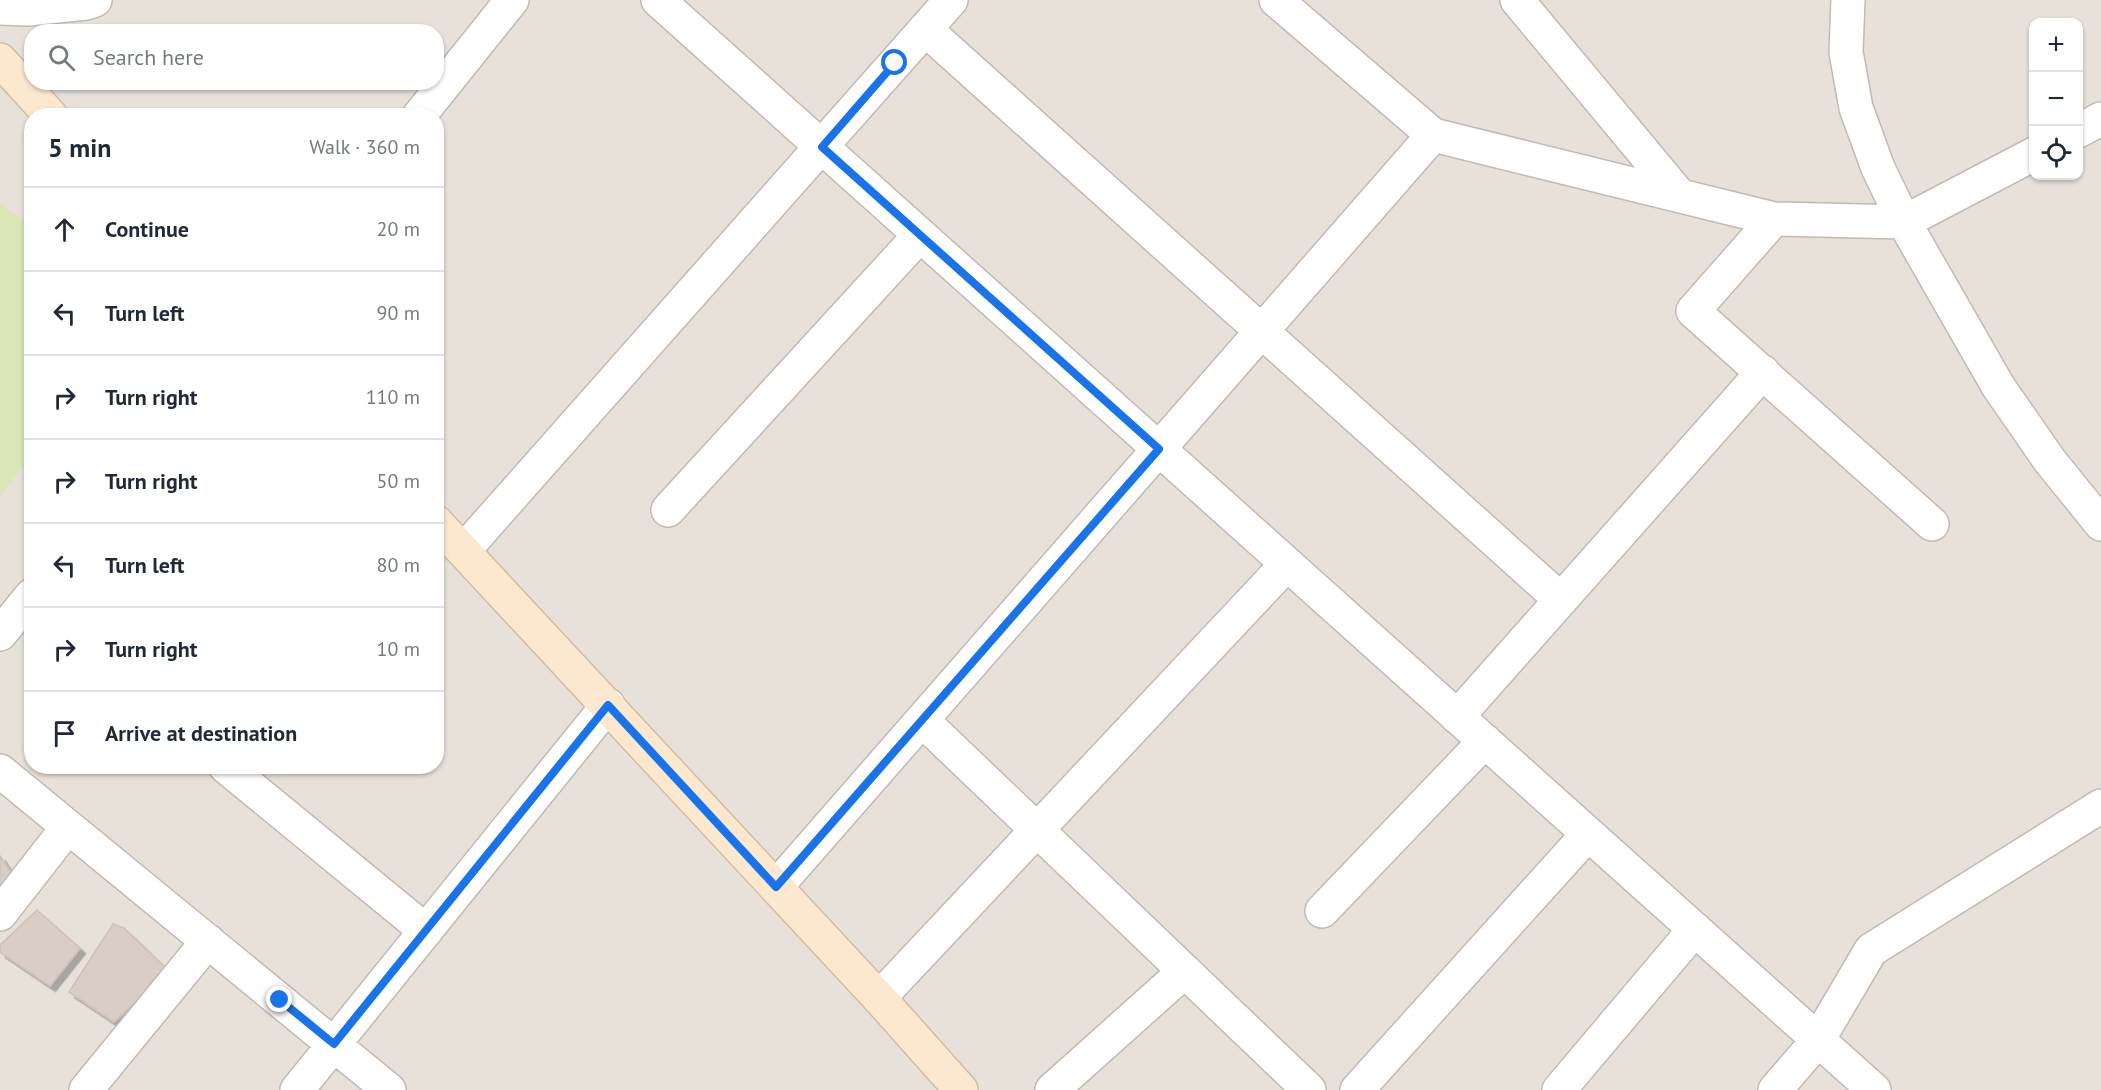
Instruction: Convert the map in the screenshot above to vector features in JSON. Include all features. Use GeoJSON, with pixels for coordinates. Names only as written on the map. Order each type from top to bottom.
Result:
{"type":"FeatureCollection","features":[{"type":"Feature","properties":{"kind":"main road"},"geometry":{"type":"LineString","coordinates":[[0,60],[24,86]]}},
{"type":"Feature","properties":{"kind":"main road"},"geometry":{"type":"LineString","coordinates":[[27,90],[44,108]]}},
{"type":"Feature","properties":{"kind":"main road"},"geometry":{"type":"LineString","coordinates":[[444,530],[879,998],[960,1090]]}},
{"type":"Feature","properties":{"kind":"street"},"geometry":{"type":"LineString","coordinates":[[0,8],[28,9],[95,0]]}},
{"type":"Feature","properties":{"kind":"street"},"geometry":{"type":"LineString","coordinates":[[444,85],[512,0]]}},
{"type":"Feature","properties":{"kind":"street"},"geometry":{"type":"LineString","coordinates":[[658,0],[1874,1090]]}},
{"type":"Feature","properties":{"kind":"street"},"geometry":{"type":"LineString","coordinates":[[464,550],[951,0]]}},
{"type":"Feature","properties":{"kind":"street"},"geometry":{"type":"LineString","coordinates":[[1516,0],[1680,196]]}},
{"type":"Feature","properties":{"kind":"street"},"geometry":{"type":"LineString","coordinates":[[1848,0],[1846,52],[1856,108],[1878,168],[1904,222],[1998,386],[2050,461],[2101,524]]}},
{"type":"Feature","properties":{"kind":"street"},"geometry":{"type":"LineString","coordinates":[[1291,4],[1433,135],[1774,219],[1904,222],[2029,157]]}},
{"type":"Feature","properties":{"kind":"street"},"geometry":{"type":"LineString","coordinates":[[925,29],[1561,600]]}},
{"type":"Feature","properties":{"kind":"street"},"geometry":{"type":"LineString","coordinates":[[425,108],[440,90]]}},
{"type":"Feature","properties":{"kind":"street"},"geometry":{"type":"LineString","coordinates":[[2083,129],[2101,119]]}},
{"type":"Feature","properties":{"kind":"street"},"geometry":{"type":"LineString","coordinates":[[776,887],[1433,135]]}},
{"type":"Feature","properties":{"kind":"street"},"geometry":{"type":"LineString","coordinates":[[1774,219],[1693,311],[1932,524]]}},
{"type":"Feature","properties":{"kind":"street"},"geometry":{"type":"LineString","coordinates":[[668,510],[920,235]]}},
{"type":"Feature","properties":{"kind":"street"},"geometry":{"type":"LineString","coordinates":[[1458,717],[1763,372]]}},
{"type":"Feature","properties":{"kind":"street"},"geometry":{"type":"LineString","coordinates":[[879,998],[1287,564]]}},
{"type":"Feature","properties":{"kind":"street"},"geometry":{"type":"LineString","coordinates":[[0,634],[24,608]]}},
{"type":"Feature","properties":{"kind":"street"},"geometry":{"type":"LineString","coordinates":[[297,1090],[608,705]]}},
{"type":"Feature","properties":{"kind":"street"},"geometry":{"type":"LineString","coordinates":[[923,721],[1185,971],[1298,1086]]}},
{"type":"Feature","properties":{"kind":"street"},"geometry":{"type":"LineString","coordinates":[[1322,912],[1485,741]]}},
{"type":"Feature","properties":{"kind":"street"},"geometry":{"type":"LineString","coordinates":[[0,771],[390,1090]]}},
{"type":"Feature","properties":{"kind":"street"},"geometry":{"type":"LineString","coordinates":[[235,774],[426,931]]}},
{"type":"Feature","properties":{"kind":"street"},"geometry":{"type":"LineString","coordinates":[[1776,1090],[1818,1040],[1870,950],[2101,806]]}},
{"type":"Feature","properties":{"kind":"street"},"geometry":{"type":"LineString","coordinates":[[0,914],[68,827]]}},
{"type":"Feature","properties":{"kind":"street"},"geometry":{"type":"LineString","coordinates":[[1357,1090],[1588,834]]}},
{"type":"Feature","properties":{"kind":"street"},"geometry":{"type":"LineString","coordinates":[[1559,1090],[1695,929]]}},
{"type":"Feature","properties":{"kind":"street"},"geometry":{"type":"LineString","coordinates":[[86,1090],[208,941]]}},
{"type":"Feature","properties":{"kind":"street"},"geometry":{"type":"LineString","coordinates":[[1052,1090],[1185,971]]}},
{"type":"Feature","properties":{"kind":"shaded area"},"geometry":{"type":"Polygon","coordinates":[[[0,0],[2101,0],[2101,1090],[0,1090],[0,0]]]}},
{"type":"Feature","properties":{"kind":"green space"},"geometry":{"type":"Polygon","coordinates":[[[0,203],[24,222],[24,465],[0,497],[0,203]]]}},
{"type":"Feature","properties":{"kind":"building"},"geometry":{"type":"Polygon","coordinates":[[[0,856],[13,875],[0,886],[0,856]]]}},
{"type":"Feature","properties":{"kind":"building"},"geometry":{"type":"Polygon","coordinates":[[[37,910],[80,948],[50,986],[0,952],[0,945],[37,910]]]}},
{"type":"Feature","properties":{"kind":"building"},"geometry":{"type":"Polygon","coordinates":[[[113,924],[124,928],[170,972],[114,1022],[69,992],[113,924]]]}},
{"type":"Feature","properties":{"kind":"route"},"geometry":{"type":"LineString","coordinates":[[280,1000],[334,1044],[608,705],[776,887],[1159,449],[822,147],[895,63]]}}]}
